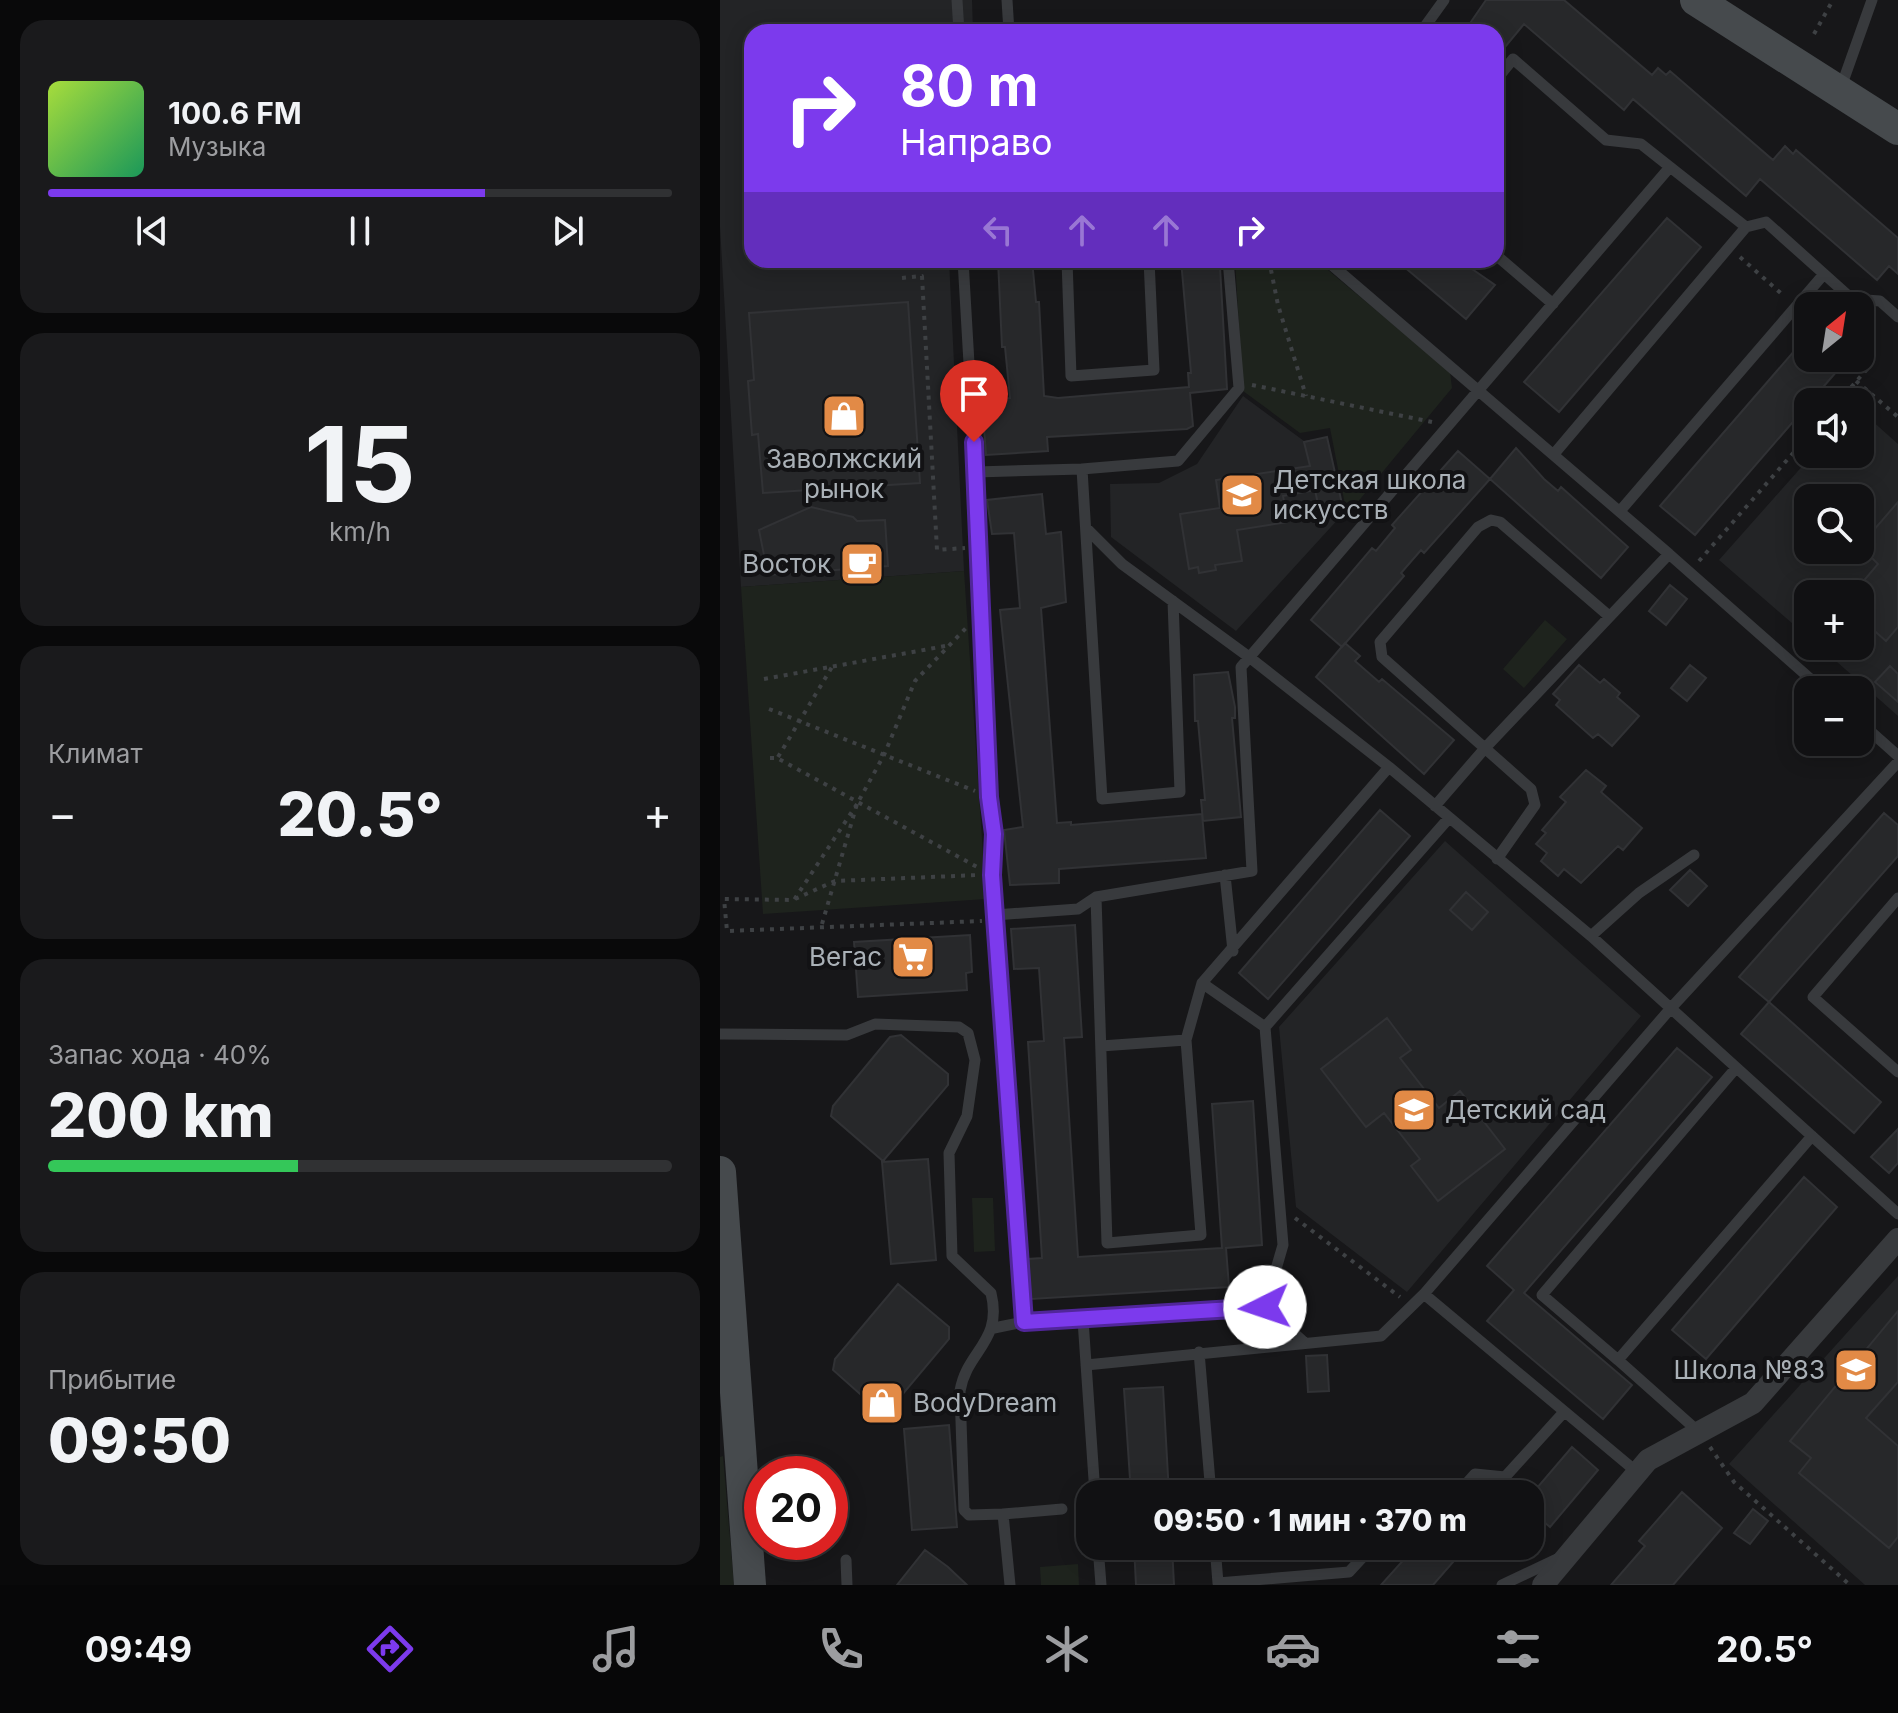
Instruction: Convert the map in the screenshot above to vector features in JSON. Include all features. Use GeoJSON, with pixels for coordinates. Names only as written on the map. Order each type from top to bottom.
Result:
{"type":"FeatureCollection","features":[{"type":"Feature","properties":{"kind":"main road"},"geometry":{"type":"LineString","coordinates":[[1696,0],[1898,129]]}},
{"type":"Feature","properties":{"kind":"main road"},"geometry":{"type":"LineString","coordinates":[[720,1172],[728,1419],[750,1585]]}},
{"type":"Feature","properties":{"kind":"street"},"geometry":{"type":"LineString","coordinates":[[1543,1585],[1648,1460],[1753,1403],[1898,1239]]}},
{"type":"Feature","properties":{"kind":"lane"},"geometry":{"type":"LineString","coordinates":[[957,0],[958,24]]}},
{"type":"Feature","properties":{"kind":"lane"},"geometry":{"type":"LineString","coordinates":[[1007,0],[1008,24]]}},
{"type":"Feature","properties":{"kind":"lane"},"geometry":{"type":"LineString","coordinates":[[1427,24],[1444,0]]}},
{"type":"Feature","properties":{"kind":"lane"},"geometry":{"type":"LineString","coordinates":[[1840,92],[1872,0]]}},
{"type":"Feature","properties":{"kind":"lane"},"geometry":{"type":"LineString","coordinates":[[1504,70],[1513,59],[1606,140],[1641,144],[1746,227]]}},
{"type":"Feature","properties":{"kind":"lane"},"geometry":{"type":"LineString","coordinates":[[996,918],[1078,909],[1096,897],[1252,871],[1241,667],[1670,167]]}},
{"type":"Feature","properties":{"kind":"lane"},"geometry":{"type":"LineString","coordinates":[[1554,454],[1746,227],[1766,222],[1852,299],[1880,301],[1898,317]]}},
{"type":"Feature","properties":{"kind":"lane"},"geometry":{"type":"LineString","coordinates":[[1504,262],[1553,304]]}},
{"type":"Feature","properties":{"kind":"lane"},"geometry":{"type":"LineString","coordinates":[[963,268],[983,607],[989,797],[994,834],[992,875],[1024,1322]]}},
{"type":"Feature","properties":{"kind":"lane"},"geometry":{"type":"LineString","coordinates":[[1067,268],[1071,376],[1154,370],[1149,268]]}},
{"type":"Feature","properties":{"kind":"lane"},"geometry":{"type":"LineString","coordinates":[[976,472],[1082,469],[1178,461],[1239,388],[1229,268]]}},
{"type":"Feature","properties":{"kind":"lane"},"geometry":{"type":"LineString","coordinates":[[1335,268],[1807,676]]}},
{"type":"Feature","properties":{"kind":"lane"},"geometry":{"type":"LineString","coordinates":[[1808,292],[1824,274]]}},
{"type":"Feature","properties":{"kind":"lane"},"geometry":{"type":"LineString","coordinates":[[1620,511],[1794,308]]}},
{"type":"Feature","properties":{"kind":"lane"},"geometry":{"type":"LineString","coordinates":[[1082,469],[1102,799],[1180,792],[1173,601]]}},
{"type":"Feature","properties":{"kind":"lane"},"geometry":{"type":"LineString","coordinates":[[1497,859],[1535,805],[1531,789],[1382,657],[1379,646],[1383,636],[1478,527],[1491,520],[1500,522],[1609,616]]}},
{"type":"Feature","properties":{"kind":"lane"},"geometry":{"type":"LineString","coordinates":[[1088,530],[1122,564],[1249,657],[1389,767],[1591,936],[1898,1214]]}},
{"type":"Feature","properties":{"kind":"lane"},"geometry":{"type":"LineString","coordinates":[[1435,806],[1486,747],[1669,554]]}},
{"type":"Feature","properties":{"kind":"lane"},"geometry":{"type":"LineString","coordinates":[[1086,1365],[1381,1336],[1424,1294],[1671,1008],[1898,759],[1874,736]]}},
{"type":"Feature","properties":{"kind":"lane"},"geometry":{"type":"LineString","coordinates":[[1096,897],[1107,1243],[1201,1235],[1186,1040],[1202,983],[1233,951],[1389,767]]}},
{"type":"Feature","properties":{"kind":"lane"},"geometry":{"type":"LineString","coordinates":[[1265,1307],[1283,1245],[1265,1027],[1449,818]]}},
{"type":"Feature","properties":{"kind":"lane"},"geometry":{"type":"LineString","coordinates":[[1591,936],[1639,893],[1694,855]]}},
{"type":"Feature","properties":{"kind":"lane"},"geometry":{"type":"LineString","coordinates":[[1225,875],[1233,951]]}},
{"type":"Feature","properties":{"kind":"lane"},"geometry":{"type":"LineString","coordinates":[[1898,898],[1813,997],[1898,1072]]}},
{"type":"Feature","properties":{"kind":"lane"},"geometry":{"type":"LineString","coordinates":[[1202,983],[1265,1027]]}},
{"type":"Feature","properties":{"kind":"lane"},"geometry":{"type":"LineString","coordinates":[[720,1034],[847,1035],[875,1024],[959,1027],[968,1033],[975,1060],[967,1116],[949,1153],[952,1256],[991,1293],[994,1328],[964,1376],[960,1391],[964,1510],[969,1515],[1062,1509]]}},
{"type":"Feature","properties":{"kind":"lane"},"geometry":{"type":"LineString","coordinates":[[1101,1046],[1186,1040]]}},
{"type":"Feature","properties":{"kind":"lane"},"geometry":{"type":"LineString","coordinates":[[1700,1433],[1542,1295],[1736,1068]]}},
{"type":"Feature","properties":{"kind":"lane"},"geometry":{"type":"LineString","coordinates":[[1618,1360],[1812,1136]]}},
{"type":"Feature","properties":{"kind":"lane"},"geometry":{"type":"LineString","coordinates":[[1424,1294],[1638,1473]]}},
{"type":"Feature","properties":{"kind":"lane"},"geometry":{"type":"LineString","coordinates":[[994,1328],[1024,1322],[1265,1307],[1305,1343]]}},
{"type":"Feature","properties":{"kind":"lane"},"geometry":{"type":"LineString","coordinates":[[1083,1320],[1094,1480]]}},
{"type":"Feature","properties":{"kind":"lane"},"geometry":{"type":"LineString","coordinates":[[1199,1352],[1210,1480]]}},
{"type":"Feature","properties":{"kind":"lane"},"geometry":{"type":"LineString","coordinates":[[1470,1480],[1475,1474],[1505,1477],[1564,1412]]}},
{"type":"Feature","properties":{"kind":"lane"},"geometry":{"type":"LineString","coordinates":[[1003,1514],[1010,1585]]}},
{"type":"Feature","properties":{"kind":"lane"},"geometry":{"type":"LineString","coordinates":[[1502,1585],[1569,1554]]}},
{"type":"Feature","properties":{"kind":"lane"},"geometry":{"type":"LineString","coordinates":[[846,1560],[847,1585]]}},
{"type":"Feature","properties":{"kind":"lane"},"geometry":{"type":"LineString","coordinates":[[1099,1560],[1101,1585]]}},
{"type":"Feature","properties":{"kind":"lane"},"geometry":{"type":"LineString","coordinates":[[1216,1560],[1218,1583],[1349,1572],[1360,1560]]}},
{"type":"Feature","properties":{"kind":"path"},"geometry":{"type":"LineString","coordinates":[[1814,34],[1833,0]]}},
{"type":"Feature","properties":{"kind":"path"},"geometry":{"type":"LineString","coordinates":[[1729,247],[1794,304]]}},
{"type":"Feature","properties":{"kind":"path"},"geometry":{"type":"LineString","coordinates":[[1271,268],[1278,305],[1306,396]]}},
{"type":"Feature","properties":{"kind":"path"},"geometry":{"type":"LineString","coordinates":[[902,278],[922,276],[937,550],[980,547]]}},
{"type":"Feature","properties":{"kind":"path"},"geometry":{"type":"LineString","coordinates":[[1850,388],[1864,372]]}},
{"type":"Feature","properties":{"kind":"path"},"geometry":{"type":"LineString","coordinates":[[1856,381],[1898,417]]}},
{"type":"Feature","properties":{"kind":"path"},"geometry":{"type":"LineString","coordinates":[[1238,382],[1449,426]]}},
{"type":"Feature","properties":{"kind":"path"},"geometry":{"type":"LineString","coordinates":[[1690,572],[1794,452]]}},
{"type":"Feature","properties":{"kind":"path"},"geometry":{"type":"LineString","coordinates":[[794,900],[857,804],[884,755],[915,681],[953,645],[983,607]]}},
{"type":"Feature","properties":{"kind":"path"},"geometry":{"type":"LineString","coordinates":[[764,679],[953,645]]}},
{"type":"Feature","properties":{"kind":"path"},"geometry":{"type":"LineString","coordinates":[[777,758],[832,667]]}},
{"type":"Feature","properties":{"kind":"path"},"geometry":{"type":"LineString","coordinates":[[769,709],[989,797]]}},
{"type":"Feature","properties":{"kind":"path"},"geometry":{"type":"LineString","coordinates":[[770,758],[777,758],[992,875]]}},
{"type":"Feature","properties":{"kind":"path"},"geometry":{"type":"LineString","coordinates":[[822,925],[857,804]]}},
{"type":"Feature","properties":{"kind":"path"},"geometry":{"type":"LineString","coordinates":[[992,875],[835,881],[794,900],[724,899],[727,931],[996,918]]}},
{"type":"Feature","properties":{"kind":"path"},"geometry":{"type":"LineString","coordinates":[[1280,1207],[1412,1306]]}},
{"type":"Feature","properties":{"kind":"path"},"geometry":{"type":"LineString","coordinates":[[1700,1433],[1734,1482],[1850,1585]]}},
{"type":"Feature","properties":{"kind":"shaded area","name":"Заволжский рынок"},"geometry":{"type":"Polygon","coordinates":[[[720,0],[972,0],[973,24],[744,24],[744,268],[949,268],[964,571],[741,587],[720,227],[720,0]]]}},
{"type":"Feature","properties":{"kind":"shaded area"},"geometry":{"type":"Polygon","coordinates":[[[1235,268],[1326,268],[1450,372],[1452,388],[1347,515],[1330,428],[1300,433],[1243,391],[1235,268]]]}},
{"type":"Feature","properties":{"kind":"shaded area"},"geometry":{"type":"Polygon","coordinates":[[[1243,396],[1304,441],[1327,437],[1342,504],[1341,516],[1236,631],[1111,537],[1110,484],[1159,483],[1197,464],[1243,396]]]}},
{"type":"Feature","properties":{"kind":"shaded area"},"geometry":{"type":"Polygon","coordinates":[[[1874,423],[1898,444],[1898,716],[1874,695],[1874,676],[1853,676],[1835,660],[1874,660],[1874,580],[1794,580],[1794,625],[1719,560],[1801,468],[1874,468],[1874,423]]]}},
{"type":"Feature","properties":{"kind":"shaded area"},"geometry":{"type":"Polygon","coordinates":[[[964,571],[986,899],[763,914],[741,587],[964,571]]]}},
{"type":"Feature","properties":{"kind":"shaded area"},"geometry":{"type":"Polygon","coordinates":[[[1545,620],[1567,639],[1524,688],[1503,669],[1545,620]]]}},
{"type":"Feature","properties":{"kind":"shaded area"},"geometry":{"type":"Polygon","coordinates":[[[1445,841],[1641,1016],[1407,1292],[1296,1207],[1279,1027],[1445,841]]]}},
{"type":"Feature","properties":{"kind":"shaded area"},"geometry":{"type":"Polygon","coordinates":[[[972,1198],[993,1198],[995,1251],[974,1252],[972,1198]]]}},
{"type":"Feature","properties":{"kind":"shaded area","name":"Школа №83"},"geometry":{"type":"Polygon","coordinates":[[[1898,1276],[1898,1585],[1865,1585],[1729,1464],[1898,1276]]]}},
{"type":"Feature","properties":{"kind":"shaded area"},"geometry":{"type":"Polygon","coordinates":[[[723,1456],[734,1585],[720,1585],[720,1457],[723,1456]]]}},
{"type":"Feature","properties":{"kind":"shaded area"},"geometry":{"type":"Polygon","coordinates":[[[1078,1564],[1079,1585],[1041,1585],[1040,1567],[1078,1564]]]}},
{"type":"Feature","properties":{"kind":"building"},"geometry":{"type":"Polygon","coordinates":[[[1486,0],[1564,0],[1652,75],[1658,68],[1666,75],[1670,71],[1773,160],[1785,146],[1793,154],[1796,150],[1898,238],[1898,274],[1889,266],[1877,280],[1760,179],[1746,196],[1633,99],[1624,110],[1524,24],[1504,48],[1504,24],[1470,24],[1486,0]]]}},
{"type":"Feature","properties":{"kind":"building"},"geometry":{"type":"Polygon","coordinates":[[[1667,218],[1701,247],[1559,412],[1524,382],[1667,218]]]}},
{"type":"Feature","properties":{"kind":"building"},"geometry":{"type":"Polygon","coordinates":[[[998,268],[1033,268],[1036,302],[1039,302],[1044,396],[1058,398],[1189,387],[1188,373],[1191,373],[1182,268],[1220,268],[1227,389],[1190,393],[1193,426],[1187,429],[1047,437],[1048,451],[986,455],[982,400],[1010,398],[1005,347],[1002,347],[998,268]]]}},
{"type":"Feature","properties":{"kind":"building"},"geometry":{"type":"Polygon","coordinates":[[[1405,268],[1471,268],[1495,285],[1466,319],[1405,268]]]}},
{"type":"Feature","properties":{"kind":"building","name":"Заволжский рынок"},"geometry":{"type":"Polygon","coordinates":[[[908,302],[920,483],[763,493],[758,434],[752,435],[748,381],[754,380],[749,313],[908,302]]]}},
{"type":"Feature","properties":{"kind":"building"},"geometry":{"type":"Polygon","coordinates":[[[1794,351],[1794,372],[1836,372],[1822,388],[1794,388],[1794,421],[1695,535],[1660,506],[1794,351]]]}},
{"type":"Feature","properties":{"kind":"building"},"geometry":{"type":"Polygon","coordinates":[[[1327,437],[1342,504],[1319,509],[1315,490],[1283,496],[1288,522],[1237,530],[1242,561],[1215,565],[1216,570],[1199,573],[1198,567],[1189,569],[1180,514],[1220,508],[1216,480],[1310,466],[1304,442],[1327,437]]]}},
{"type":"Feature","properties":{"kind":"building"},"geometry":{"type":"Polygon","coordinates":[[[1516,448],[1544,479],[1558,491],[1561,487],[1628,547],[1601,578],[1490,479],[1516,448]]]}},
{"type":"Feature","properties":{"kind":"building"},"geometry":{"type":"Polygon","coordinates":[[[1458,451],[1490,479],[1424,553],[1421,550],[1401,573],[1404,576],[1342,647],[1311,620],[1372,548],[1376,551],[1395,528],[1392,525],[1458,451]]]}},
{"type":"Feature","properties":{"kind":"building"},"geometry":{"type":"Polygon","coordinates":[[[1042,494],[1046,534],[1061,532],[1066,602],[1041,608],[1057,823],[1071,822],[1071,825],[1202,814],[1206,858],[1059,869],[1059,883],[1010,885],[1004,830],[1023,827],[1000,610],[1020,608],[1014,533],[992,534],[987,500],[1042,494]]]}},
{"type":"Feature","properties":{"kind":"building"},"geometry":{"type":"Polygon","coordinates":[[[1898,502],[1898,627],[1886,641],[1874,630],[1874,580],[1864,580],[1878,564],[1874,560],[1874,530],[1898,502]]]}},
{"type":"Feature","properties":{"kind":"building"},"geometry":{"type":"Polygon","coordinates":[[[811,507],[853,517],[857,521],[885,520],[888,566],[768,575],[759,530],[811,507]]]}},
{"type":"Feature","properties":{"kind":"building"},"geometry":{"type":"Polygon","coordinates":[[[1670,585],[1687,599],[1666,625],[1649,611],[1670,585]]]}},
{"type":"Feature","properties":{"kind":"building"},"geometry":{"type":"Polygon","coordinates":[[[1345,643],[1360,656],[1355,661],[1379,682],[1382,679],[1454,740],[1424,774],[1316,677],[1345,643]]]}},
{"type":"Feature","properties":{"kind":"building"},"geometry":{"type":"Polygon","coordinates":[[[1579,665],[1600,683],[1604,679],[1620,693],[1617,697],[1639,716],[1612,746],[1598,734],[1593,738],[1556,705],[1560,700],[1553,694],[1579,665]]]}},
{"type":"Feature","properties":{"kind":"building"},"geometry":{"type":"Polygon","coordinates":[[[1690,665],[1706,678],[1687,701],[1671,688],[1690,665]]]}},
{"type":"Feature","properties":{"kind":"building"},"geometry":{"type":"Polygon","coordinates":[[[1890,666],[1898,674],[1898,702],[1875,682],[1890,666]]]}},
{"type":"Feature","properties":{"kind":"building"},"geometry":{"type":"Polygon","coordinates":[[[1228,672],[1235,707],[1235,718],[1232,718],[1241,817],[1203,821],[1201,800],[1205,800],[1198,721],[1195,721],[1194,675],[1228,672]]]}},
{"type":"Feature","properties":{"kind":"building"},"geometry":{"type":"Polygon","coordinates":[[[1586,770],[1606,786],[1601,792],[1642,828],[1623,850],[1618,846],[1581,883],[1564,869],[1558,876],[1541,861],[1547,853],[1536,844],[1546,833],[1542,830],[1566,802],[1560,797],[1586,770]]]}},
{"type":"Feature","properties":{"kind":"building"},"geometry":{"type":"Polygon","coordinates":[[[1380,810],[1410,836],[1268,999],[1239,973],[1380,810]]]}},
{"type":"Feature","properties":{"kind":"building"},"geometry":{"type":"Polygon","coordinates":[[[1884,813],[1898,825],[1898,856],[1769,1002],[1739,977],[1884,813]]]}},
{"type":"Feature","properties":{"kind":"building"},"geometry":{"type":"Polygon","coordinates":[[[1690,870],[1707,886],[1688,906],[1670,890],[1690,870]]]}},
{"type":"Feature","properties":{"kind":"building"},"geometry":{"type":"Polygon","coordinates":[[[1466,892],[1488,912],[1472,930],[1450,910],[1466,892]]]}},
{"type":"Feature","properties":{"kind":"building"},"geometry":{"type":"Polygon","coordinates":[[[1075,925],[1082,1037],[1064,1038],[1078,1257],[1222,1248],[1212,1104],[1253,1101],[1262,1245],[1226,1248],[1229,1287],[1031,1299],[1028,1259],[1042,1258],[1028,1042],[1044,1041],[1039,968],[1014,969],[1011,929],[1075,925]]]}},
{"type":"Feature","properties":{"kind":"building","name":"Вегас"},"geometry":{"type":"Polygon","coordinates":[[[970,935],[972,972],[966,973],[967,990],[858,997],[854,942],[970,935]]]}},
{"type":"Feature","properties":{"kind":"building"},"geometry":{"type":"Polygon","coordinates":[[[1769,1002],[1881,1102],[1854,1133],[1741,1034],[1769,1002]]]}},
{"type":"Feature","properties":{"kind":"building","name":"Детский сад"},"geometry":{"type":"Polygon","coordinates":[[[1387,1018],[1411,1050],[1400,1058],[1439,1108],[1460,1091],[1505,1149],[1438,1201],[1411,1166],[1420,1159],[1384,1113],[1366,1127],[1321,1069],[1387,1018]]]}},
{"type":"Feature","properties":{"kind":"building"},"geometry":{"type":"Polygon","coordinates":[[[901,1035],[948,1074],[948,1085],[883,1161],[831,1116],[833,1106],[890,1037],[901,1035]]]}},
{"type":"Feature","properties":{"kind":"building"},"geometry":{"type":"Polygon","coordinates":[[[1677,1048],[1712,1077],[1524,1293],[1632,1385],[1603,1419],[1487,1321],[1514,1290],[1487,1266],[1677,1048]]]}},
{"type":"Feature","properties":{"kind":"building"},"geometry":{"type":"Polygon","coordinates":[[[1898,1129],[1898,1163],[1889,1173],[1871,1157],[1898,1129]]]}},
{"type":"Feature","properties":{"kind":"building"},"geometry":{"type":"Polygon","coordinates":[[[928,1159],[936,1260],[891,1264],[882,1162],[928,1159]]]}},
{"type":"Feature","properties":{"kind":"building"},"geometry":{"type":"Polygon","coordinates":[[[1804,1177],[1837,1207],[1706,1359],[1672,1330],[1804,1177]]]}},
{"type":"Feature","properties":{"kind":"building"},"geometry":{"type":"Polygon","coordinates":[[[898,1284],[949,1327],[949,1339],[891,1408],[878,1410],[833,1370],[835,1359],[898,1284]]]}},
{"type":"Feature","properties":{"kind":"building"},"geometry":{"type":"Polygon","coordinates":[[[1898,1311],[1898,1382],[1866,1418],[1898,1446],[1898,1537],[1889,1548],[1799,1473],[1811,1458],[1790,1441],[1898,1311]]]}},
{"type":"Feature","properties":{"kind":"building"},"geometry":{"type":"Polygon","coordinates":[[[1327,1355],[1329,1391],[1308,1392],[1306,1356],[1327,1355]]]}},
{"type":"Feature","properties":{"kind":"building"},"geometry":{"type":"Polygon","coordinates":[[[1163,1387],[1168,1480],[1130,1480],[1124,1389],[1163,1387]]]}},
{"type":"Feature","properties":{"kind":"building"},"geometry":{"type":"Polygon","coordinates":[[[949,1425],[957,1527],[912,1530],[904,1429],[949,1425]]]}},
{"type":"Feature","properties":{"kind":"building"},"geometry":{"type":"Polygon","coordinates":[[[1572,1447],[1598,1470],[1550,1527],[1544,1522],[1544,1480],[1572,1447]]]}},
{"type":"Feature","properties":{"kind":"building"},"geometry":{"type":"Polygon","coordinates":[[[1682,1492],[1722,1528],[1673,1585],[1611,1585],[1645,1546],[1639,1541],[1682,1492]]]}},
{"type":"Feature","properties":{"kind":"building"},"geometry":{"type":"Polygon","coordinates":[[[1753,1509],[1768,1521],[1750,1544],[1734,1533],[1753,1509]]]}},
{"type":"Feature","properties":{"kind":"building"},"geometry":{"type":"Polygon","coordinates":[[[925,1550],[948,1567],[967,1585],[897,1585],[925,1550]]]}},
{"type":"Feature","properties":{"kind":"building"},"geometry":{"type":"Polygon","coordinates":[[[1135,1560],[1173,1560],[1174,1585],[1136,1585],[1135,1560]]]}},
{"type":"Feature","properties":{"kind":"building"},"geometry":{"type":"Polygon","coordinates":[[[1403,1560],[1455,1560],[1433,1585],[1381,1585],[1403,1560]]]}},
{"type":"Feature","properties":{"kind":"place","name":"Заволжский рынок"},"geometry":{"type":"Point","coordinates":[844,416]}},
{"type":"Feature","properties":{"kind":"place","name":"Детская школа искусств"},"geometry":{"type":"Point","coordinates":[1242,495]}},
{"type":"Feature","properties":{"kind":"place","name":"Восток"},"geometry":{"type":"Point","coordinates":[862,564]}},
{"type":"Feature","properties":{"kind":"place","name":"Вегас"},"geometry":{"type":"Point","coordinates":[913,957]}},
{"type":"Feature","properties":{"kind":"place","name":"Детский сад"},"geometry":{"type":"Point","coordinates":[1414,1110]}},
{"type":"Feature","properties":{"kind":"place","name":"Школа №83"},"geometry":{"type":"Point","coordinates":[1856,1370]}},
{"type":"Feature","properties":{"kind":"place","name":"BodyDream"},"geometry":{"type":"Point","coordinates":[882,1403]}},
{"type":"Feature","properties":{"kind":"route"},"geometry":{"type":"LineString","coordinates":[[974,442],[989,797],[994,834],[992,875],[1024,1322],[1265,1307]]}}]}
